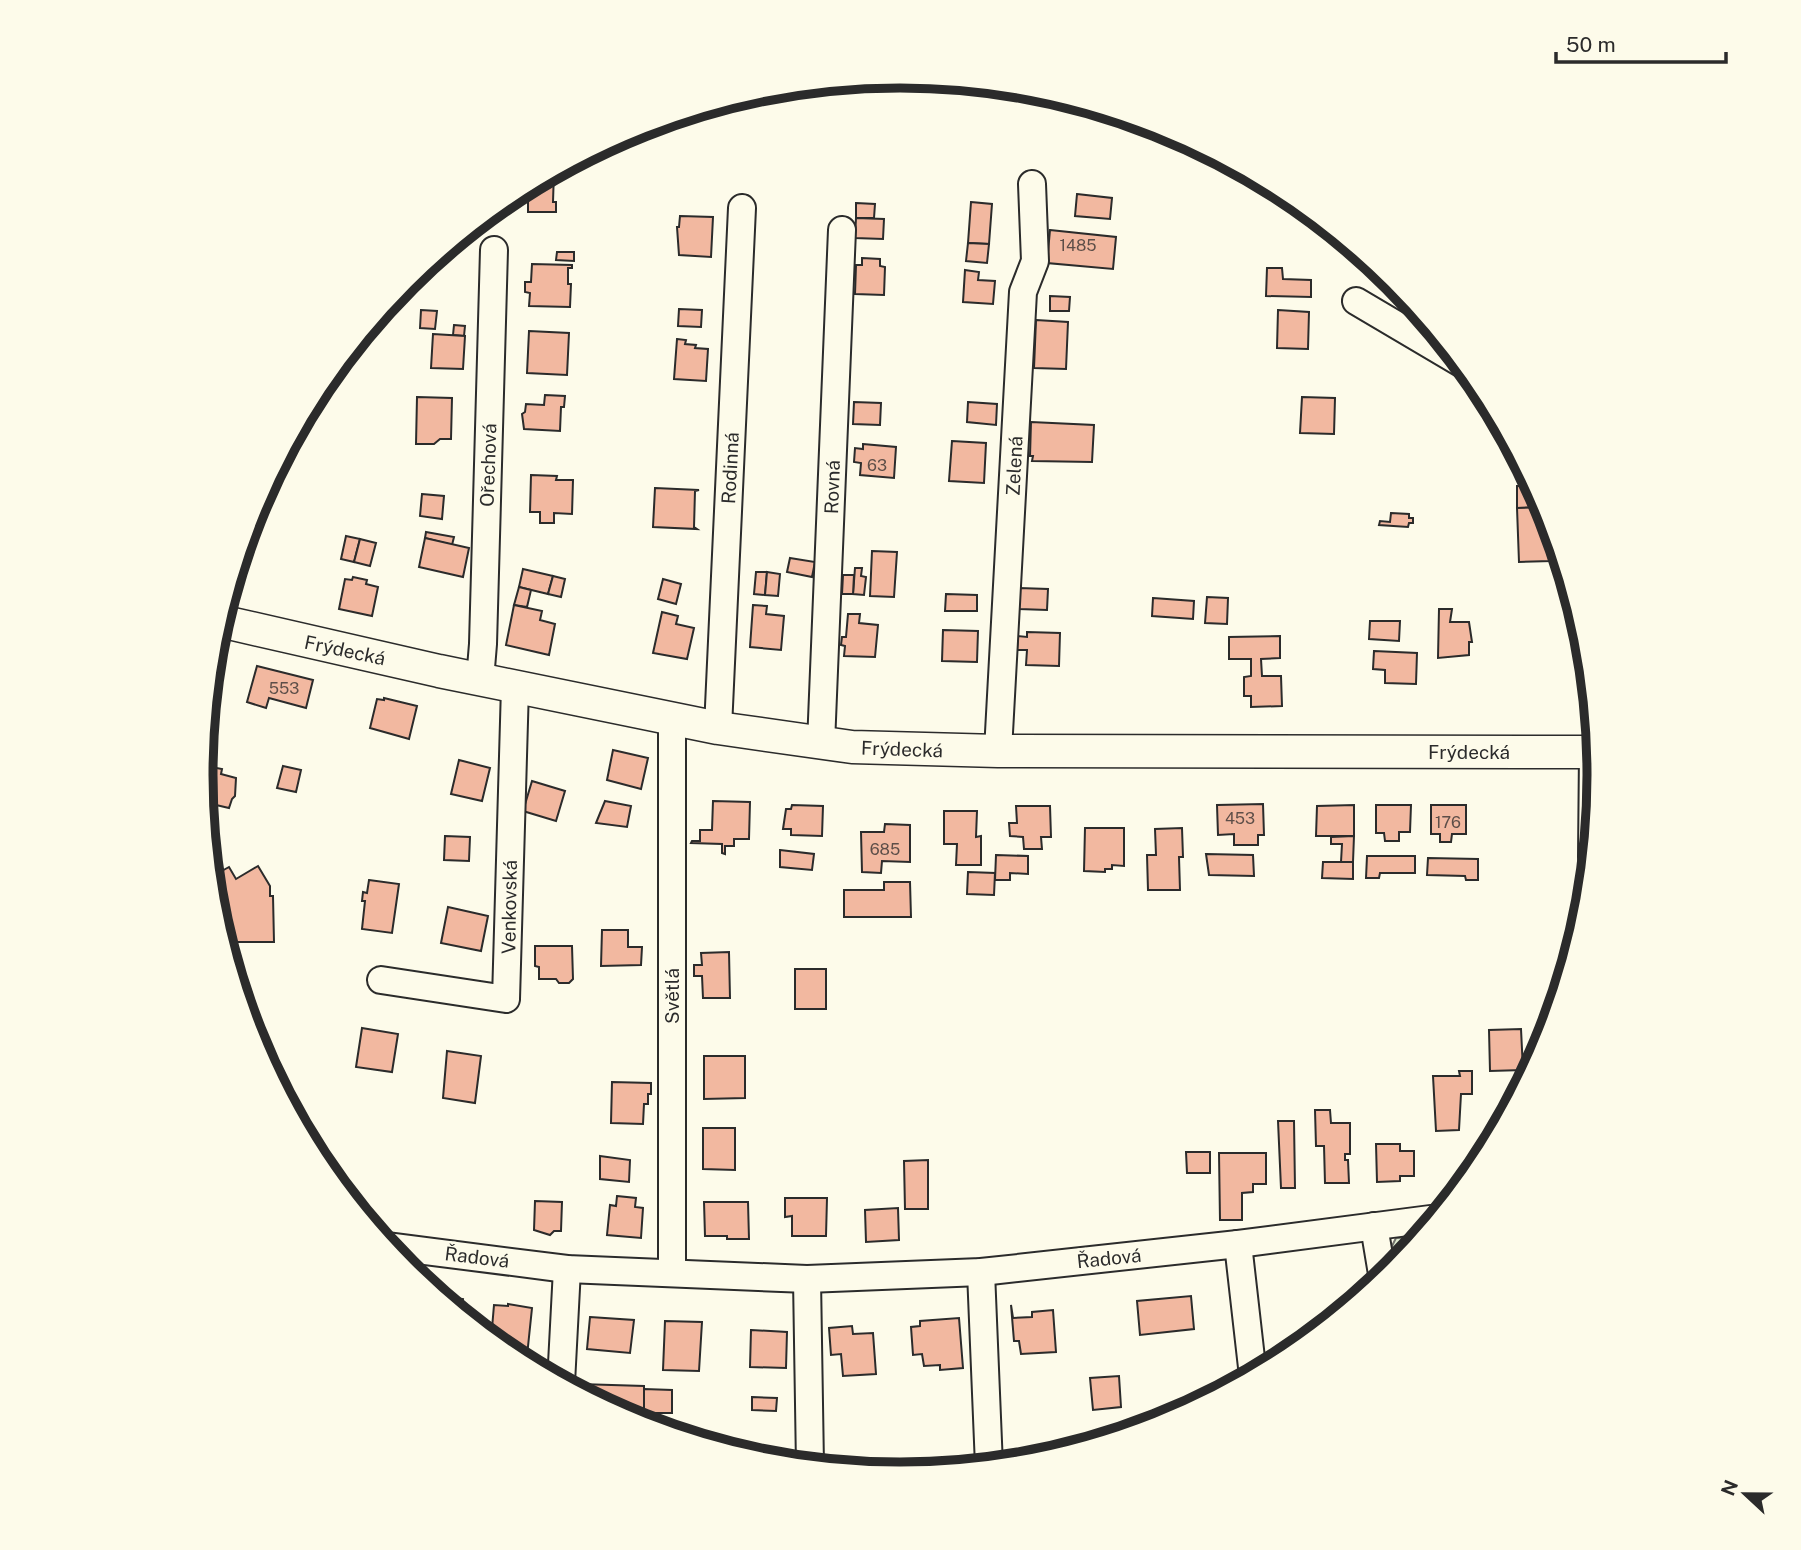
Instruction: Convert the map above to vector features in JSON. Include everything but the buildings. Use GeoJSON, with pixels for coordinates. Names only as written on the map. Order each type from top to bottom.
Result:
{"type":"FeatureCollection","features":[{"type":"Feature","properties":{"kind":"main road","name":"Frýdecká"},"geometry":{"type":"LineString","coordinates":[[230,623],[480,680],[718,728],[821,744],[914,750],[998,751],[1587,752]]}},
{"type":"Feature","properties":{"kind":"street","name":"Zelená"},"geometry":{"type":"LineString","coordinates":[[998,751],[1023,292],[1035,261],[1032,184]]}},
{"type":"Feature","properties":{"kind":"street","name":"Rodinná"},"geometry":{"type":"LineString","coordinates":[[718,728],[742,208]]}},
{"type":"Feature","properties":{"kind":"street","name":"Rovná"},"geometry":{"type":"LineString","coordinates":[[821,744],[842,230]]}},
{"type":"Feature","properties":{"kind":"street","name":"Ořechová"},"geometry":{"type":"LineString","coordinates":[[480,680],[494,250]]}},
{"type":"Feature","properties":{"kind":"street"},"geometry":{"type":"LineString","coordinates":[[1356,301],[1443,352]]}},
{"type":"Feature","properties":{"kind":"street","name":"Venkovská"},"geometry":{"type":"LineString","coordinates":[[381,980],[506,999],[515,687]]}},
{"type":"Feature","properties":{"kind":"street","name":"Světlá"},"geometry":{"type":"LineString","coordinates":[[671,1273],[672,719]]}},
{"type":"Feature","properties":{"kind":"street","name":"Řadová"},"geometry":{"type":"LineString","coordinates":[[402,1248],[568,1269],[807,1279],[981,1272],[1238,1244],[1424,1220]]}},
{"type":"Feature","properties":{"kind":"street"},"geometry":{"type":"LineString","coordinates":[[1374,1226],[1381,1267]]}},
{"type":"Feature","properties":{"kind":"street"},"geometry":{"type":"LineString","coordinates":[[1238,1244],[1252,1365]]}},
{"type":"Feature","properties":{"kind":"street"},"geometry":{"type":"LineString","coordinates":[[562,1373],[568,1269]]}},
{"type":"Feature","properties":{"kind":"street"},"geometry":{"type":"LineString","coordinates":[[981,1272],[989,1457]]}},
{"type":"Feature","properties":{"kind":"street"},"geometry":{"type":"LineString","coordinates":[[807,1279],[810,1457]]}},
{"type":"Feature","properties":{"kind":"green space"},"geometry":{"type":"Polygon","coordinates":[[[910,88],[945,89],[1002,95],[910,88]]]}},
{"type":"Feature","properties":{"kind":"green space"},"geometry":{"type":"Polygon","coordinates":[[[1396,1238],[1408,1238],[1390,1258],[1389,1252],[1396,1238]]]}},
{"type":"Feature","properties":{"kind":"waterway"},"geometry":{"type":"LineString","coordinates":[[922,88],[992,93]]}}]}
